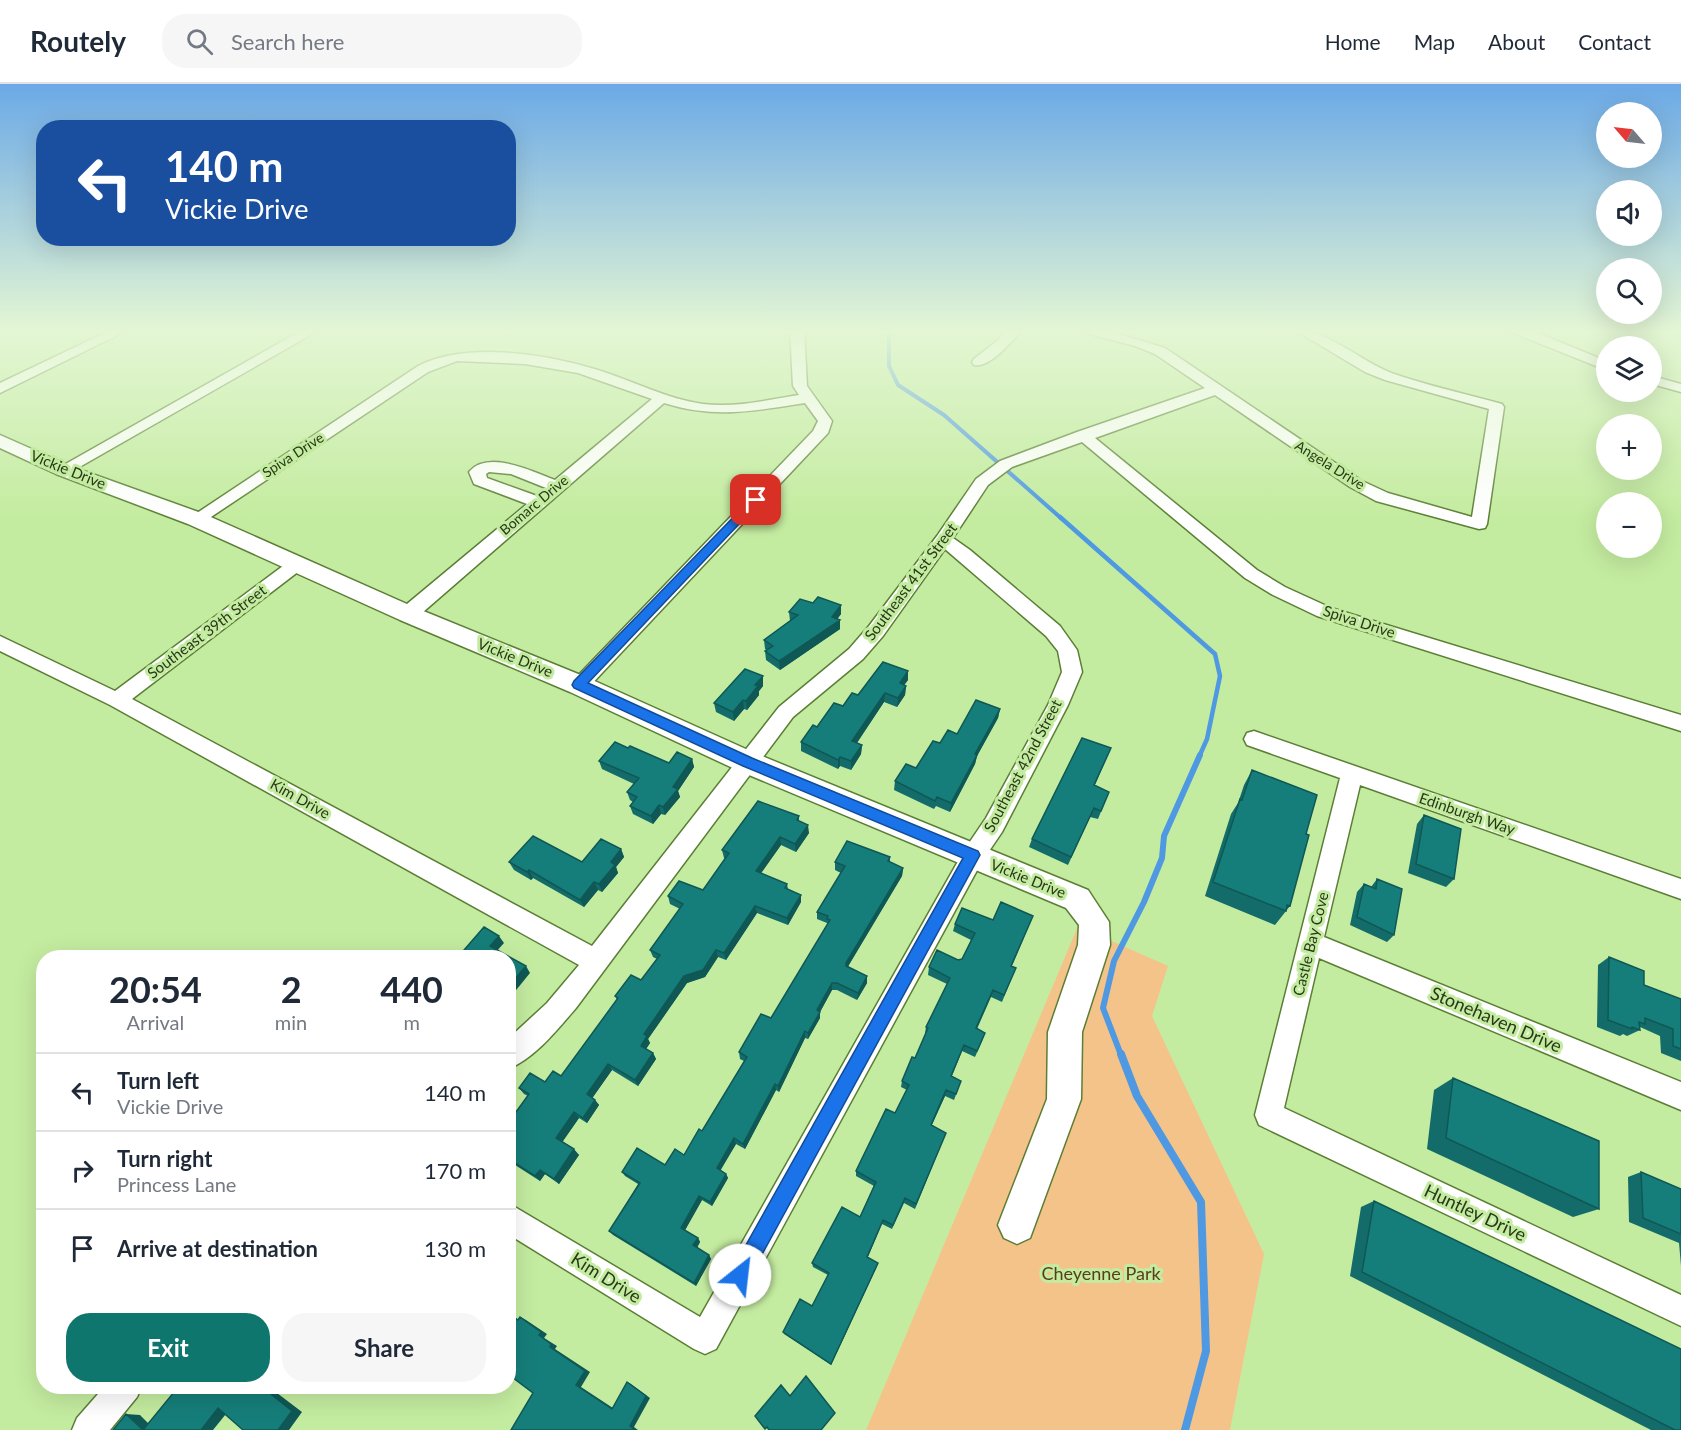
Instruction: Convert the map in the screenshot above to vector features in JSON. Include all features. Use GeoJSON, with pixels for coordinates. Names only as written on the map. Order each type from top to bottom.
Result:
{"type":"FeatureCollection","features":[{"type":"Feature","properties":{"kind":"street"},"geometry":{"type":"LineString","coordinates":[[63,470],[202,392]]}},
{"type":"Feature","properties":{"kind":"street","name":"Spiva Drive"},"geometry":{"type":"LineString","coordinates":[[196,519],[392,392]]}},
{"type":"Feature","properties":{"kind":"street","name":"Spiva Drive"},"geometry":{"type":"LineString","coordinates":[[645,392],[700,408],[720,410],[806,398]]}},
{"type":"Feature","properties":{"kind":"street"},"geometry":{"type":"LineString","coordinates":[[579,685],[820,433],[825,421],[803,392]]}},
{"type":"Feature","properties":{"kind":"street","name":"Southeast 41st Street"},"geometry":{"type":"LineString","coordinates":[[516,1050],[532,1038],[576,991],[596,961],[786,712],[856,654],[876,631],[944,540],[982,482],[1006,464],[1082,435],[1209,392]]}},
{"type":"Feature","properties":{"kind":"street","name":"Angela Drive"},"geometry":{"type":"LineString","coordinates":[[1217,392],[1356,484],[1392,500],[1479,524],[1497,407],[1443,392]]}},
{"type":"Feature","properties":{"kind":"street","name":"Bomarc Drive"},"geometry":{"type":"LineString","coordinates":[[408,614],[662,398]]}},
{"type":"Feature","properties":{"kind":"street","name":"Spiva Drive"},"geometry":{"type":"LineString","coordinates":[[1082,435],[1217,547],[1279,591],[1324,612],[1681,723]]}},
{"type":"Feature","properties":{"kind":"street","name":"Vickie Drive"},"geometry":{"type":"LineString","coordinates":[[2,445],[196,519],[408,614],[579,685],[747,762],[1077,899],[1094,922],[1094,945],[1065,1032],[1064,1099],[1017,1225]]}},
{"type":"Feature","properties":{"kind":"street"},"geometry":{"type":"LineString","coordinates":[[538,502],[480,481],[477,472],[483,467],[497,465],[556,486]]}},
{"type":"Feature","properties":{"kind":"street","name":"Southeast 42nd Street"},"geometry":{"type":"LineString","coordinates":[[705,1338],[973,855],[993,825],[1058,705],[1072,672],[1067,650],[1053,631],[964,554],[944,540]]}},
{"type":"Feature","properties":{"kind":"street","name":"Southeast 39th Street"},"geometry":{"type":"LineString","coordinates":[[117,700],[297,564]]}},
{"type":"Feature","properties":{"kind":"street","name":"Kim Drive"},"geometry":{"type":"LineString","coordinates":[[0,643],[117,700],[596,961]]}},
{"type":"Feature","properties":{"kind":"street","name":"Edinburgh Way"},"geometry":{"type":"LineString","coordinates":[[1254,738],[1681,889]]}},
{"type":"Feature","properties":{"kind":"street","name":"Castle Bay Cove"},"geometry":{"type":"LineString","coordinates":[[1269,1115],[1352,773]]}},
{"type":"Feature","properties":{"kind":"street","name":"Stonehaven Drive"},"geometry":{"type":"LineString","coordinates":[[1311,943],[1681,1096]]}},
{"type":"Feature","properties":{"kind":"street","name":"Huntley Drive"},"geometry":{"type":"LineString","coordinates":[[1269,1115],[1681,1311]]}},
{"type":"Feature","properties":{"kind":"street","name":"Kim Drive"},"geometry":{"type":"LineString","coordinates":[[516,1221],[705,1338]]}},
{"type":"Feature","properties":{"kind":"street"},"geometry":{"type":"LineString","coordinates":[[89,1430],[119,1394]]}},
{"type":"Feature","properties":{"kind":"green space","name":"Cheyenne Park"},"geometry":{"type":"Polygon","coordinates":[[[1078,926],[1168,966],[1152,1016],[1264,1254],[1230,1430],[866,1430],[1078,926]]]}},
{"type":"Feature","properties":{"kind":"building"},"geometry":{"type":"Polygon","coordinates":[[[818,597],[841,605],[832,617],[840,620],[779,661],[765,651],[773,646],[764,640],[798,615],[789,612],[800,599],[813,603],[818,597]]]}},
{"type":"Feature","properties":{"kind":"building"},"geometry":{"type":"Polygon","coordinates":[[[883,662],[908,671],[900,683],[906,686],[898,698],[885,693],[852,741],[862,745],[851,761],[840,757],[838,760],[801,742],[813,725],[817,727],[834,703],[843,706],[852,693],[858,695],[883,662]]]}},
{"type":"Feature","properties":{"kind":"building"},"geometry":{"type":"Polygon","coordinates":[[[745,669],[763,676],[746,701],[743,700],[733,712],[714,703],[745,669]]]}},
{"type":"Feature","properties":{"kind":"building"},"geometry":{"type":"Polygon","coordinates":[[[976,700],[1000,709],[951,803],[937,797],[935,801],[895,781],[906,764],[916,768],[933,741],[940,743],[948,730],[957,734],[976,700]]]}},
{"type":"Feature","properties":{"kind":"building"},"geometry":{"type":"Polygon","coordinates":[[[1082,738],[1111,748],[1094,785],[1109,792],[1101,811],[1094,808],[1071,857],[1032,839],[1082,738]]]}},
{"type":"Feature","properties":{"kind":"building"},"geometry":{"type":"Polygon","coordinates":[[[615,742],[669,763],[677,752],[692,759],[673,787],[678,789],[663,807],[659,805],[651,816],[630,806],[637,797],[627,792],[639,778],[599,761],[615,742]]]}},
{"type":"Feature","properties":{"kind":"building"},"geometry":{"type":"Polygon","coordinates":[[[1252,770],[1317,795],[1306,834],[1309,835],[1290,906],[1287,905],[1286,911],[1213,882],[1252,770]]]}},
{"type":"Feature","properties":{"kind":"building"},"geometry":{"type":"Polygon","coordinates":[[[758,801],[799,816],[797,820],[808,825],[795,844],[780,837],[756,871],[787,884],[785,888],[801,895],[787,918],[755,906],[724,953],[716,950],[703,970],[684,976],[644,1034],[647,1036],[641,1046],[653,1053],[635,1080],[608,1064],[587,1094],[595,1100],[583,1118],[574,1112],[556,1138],[574,1149],[554,1179],[540,1170],[535,1176],[516,1164],[516,1112],[529,1094],[519,1088],[530,1073],[545,1082],[553,1071],[561,1076],[618,998],[615,996],[631,975],[641,980],[660,955],[650,950],[683,904],[668,896],[679,881],[703,890],[729,853],[722,850],[758,801]]]}},
{"type":"Feature","properties":{"kind":"building"},"geometry":{"type":"Polygon","coordinates":[[[1424,815],[1461,829],[1454,879],[1416,864],[1424,815]]]}},
{"type":"Feature","properties":{"kind":"building"},"geometry":{"type":"Polygon","coordinates":[[[533,836],[582,862],[601,839],[621,849],[611,862],[615,865],[599,884],[594,882],[580,900],[529,870],[527,872],[509,862],[533,836]]]}},
{"type":"Feature","properties":{"kind":"building"},"geometry":{"type":"Polygon","coordinates":[[[847,841],[890,857],[888,861],[903,868],[846,963],[846,966],[867,976],[858,993],[832,983],[817,1010],[820,1012],[808,1033],[805,1031],[778,1086],[775,1084],[743,1144],[734,1138],[717,1168],[726,1174],[710,1202],[699,1196],[681,1228],[698,1238],[693,1245],[709,1255],[694,1283],[609,1231],[640,1183],[622,1172],[637,1148],[665,1165],[675,1149],[684,1155],[699,1129],[702,1131],[747,1057],[739,1052],[761,1014],[771,1018],[830,920],[827,919],[828,916],[817,912],[845,866],[835,862],[847,841]]]}},
{"type":"Feature","properties":{"kind":"building"},"geometry":{"type":"Polygon","coordinates":[[[1377,879],[1402,889],[1394,935],[1357,917],[1364,884],[1376,889],[1377,879]]]}},
{"type":"Feature","properties":{"kind":"building"},"geometry":{"type":"Polygon","coordinates":[[[1001,902],[1033,916],[1011,966],[1016,968],[1004,995],[993,990],[976,1028],[985,1033],[977,1051],[964,1045],[951,1076],[961,1081],[956,1094],[946,1090],[931,1125],[946,1133],[916,1204],[905,1198],[893,1225],[883,1220],[867,1257],[878,1263],[831,1364],[783,1332],[800,1299],[812,1306],[829,1273],[812,1263],[842,1207],[860,1217],[876,1182],[856,1171],[886,1109],[895,1113],[909,1085],[902,1081],[912,1057],[915,1058],[928,1028],[926,1027],[950,978],[929,967],[937,950],[958,960],[962,959],[975,933],[955,924],[962,908],[993,920],[1001,902]]]}},
{"type":"Feature","properties":{"kind":"building"},"geometry":{"type":"Polygon","coordinates":[[[484,927],[499,936],[490,946],[497,950],[464,950],[484,927]]]}},
{"type":"Feature","properties":{"kind":"building"},"geometry":{"type":"Polygon","coordinates":[[[1609,957],[1644,971],[1644,985],[1681,999],[1681,1049],[1673,1046],[1673,1029],[1645,1018],[1645,1024],[1639,1022],[1640,1030],[1608,1020],[1609,957]]]}},
{"type":"Feature","properties":{"kind":"building"},"geometry":{"type":"Polygon","coordinates":[[[516,960],[526,966],[516,978],[516,960]]]}},
{"type":"Feature","properties":{"kind":"building"},"geometry":{"type":"Polygon","coordinates":[[[1453,1078],[1599,1141],[1599,1209],[1446,1138],[1453,1078]]]}},
{"type":"Feature","properties":{"kind":"building"},"geometry":{"type":"Polygon","coordinates":[[[1641,1172],[1681,1189],[1681,1234],[1643,1218],[1641,1172]]]}},
{"type":"Feature","properties":{"kind":"building"},"geometry":{"type":"Polygon","coordinates":[[[1374,1201],[1681,1349],[1681,1430],[1675,1430],[1362,1272],[1374,1201]]]}},
{"type":"Feature","properties":{"kind":"building"},"geometry":{"type":"Polygon","coordinates":[[[520,1317],[541,1332],[539,1335],[551,1344],[550,1347],[585,1371],[576,1385],[612,1409],[627,1382],[646,1396],[630,1426],[635,1430],[511,1430],[533,1393],[516,1380],[516,1319],[518,1320],[520,1317]]]}},
{"type":"Feature","properties":{"kind":"building"},"geometry":{"type":"Polygon","coordinates":[[[806,1376],[835,1413],[821,1430],[769,1430],[767,1427],[765,1429],[755,1416],[781,1385],[790,1396],[806,1376]]]}},
{"type":"Feature","properties":{"kind":"building"},"geometry":{"type":"Polygon","coordinates":[[[172,1394],[271,1394],[292,1411],[278,1430],[243,1430],[218,1408],[201,1430],[143,1430],[172,1394]]]}},
{"type":"Feature","properties":{"kind":"building"},"geometry":{"type":"Polygon","coordinates":[[[126,1414],[143,1430],[113,1430],[126,1414]]]}},
{"type":"Feature","properties":{"kind":"waterway"},"geometry":{"type":"LineString","coordinates":[[908,392],[944,415],[1062,519]]}},
{"type":"Feature","properties":{"kind":"waterway"},"geometry":{"type":"LineString","coordinates":[[1060,517],[1215,654],[1220,676],[1207,739],[1199,757]]}},
{"type":"Feature","properties":{"kind":"waterway"},"geometry":{"type":"LineString","coordinates":[[1121,1055],[1103,1008],[1114,961],[1144,902],[1162,858],[1164,836],[1200,755]]}},
{"type":"Feature","properties":{"kind":"waterway"},"geometry":{"type":"LineString","coordinates":[[1121,1054],[1137,1096],[1201,1202],[1206,1351],[1185,1430]]}},
{"type":"Feature","properties":{"kind":"route"},"geometry":{"type":"LineString","coordinates":[[740,1275],[973,855],[747,762],[579,685],[756,500]]}}]}
